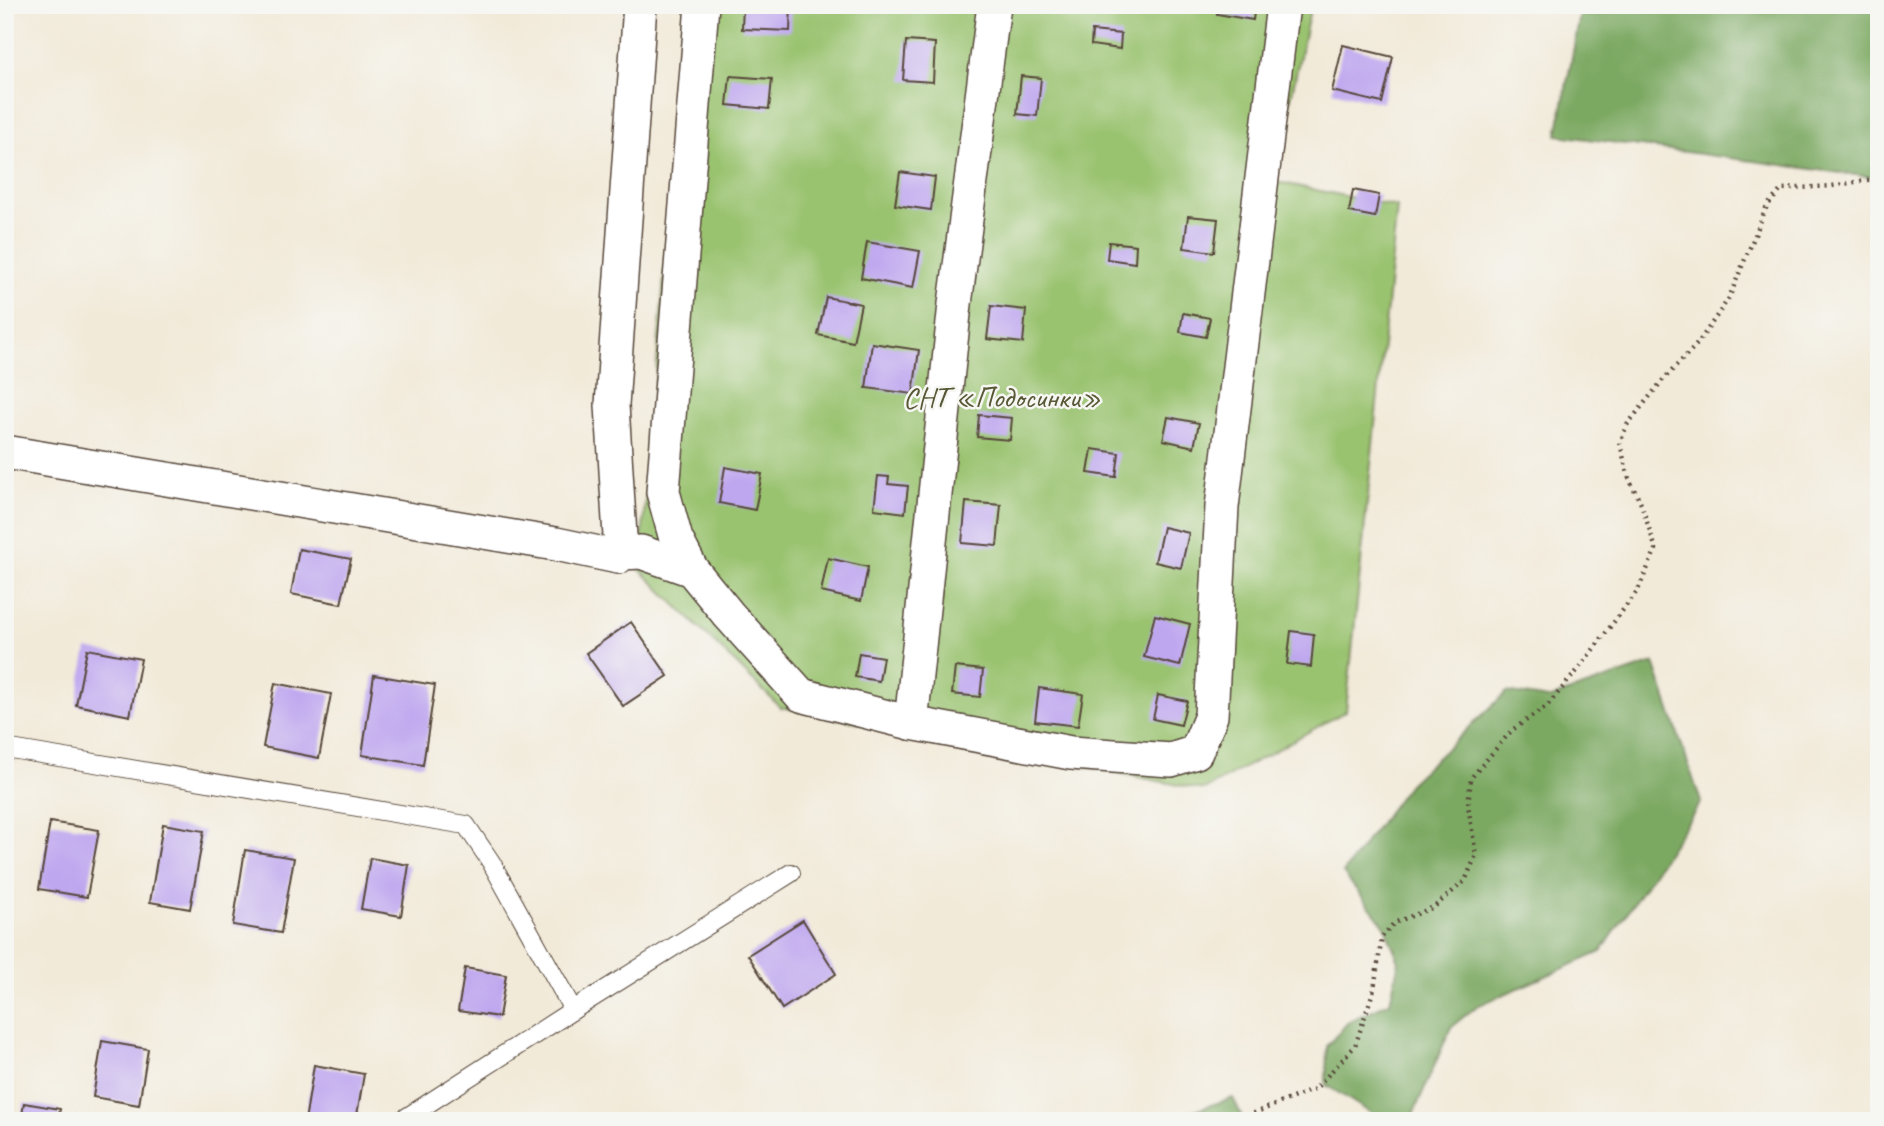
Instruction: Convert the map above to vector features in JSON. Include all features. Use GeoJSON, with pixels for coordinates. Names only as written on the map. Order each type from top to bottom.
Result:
{"type":"FeatureCollection","features":[{"type":"Feature","properties":{"kind":"street"},"geometry":{"type":"LineString","coordinates":[[5,452],[556,544],[618,558],[621,553],[612,405],[640,5]]}},
{"type":"Feature","properties":{"kind":"street"},"geometry":{"type":"LineString","coordinates":[[702,5],[663,492],[676,540],[692,570],[801,695],[911,723],[1071,753],[1171,760],[1196,752],[1211,716],[1222,507],[1283,5]]}},
{"type":"Feature","properties":{"kind":"street"},"geometry":{"type":"LineString","coordinates":[[911,723],[955,304],[994,5]]}},
{"type":"Feature","properties":{"kind":"street"},"geometry":{"type":"LineString","coordinates":[[621,553],[641,552],[692,570]]}},
{"type":"Feature","properties":{"kind":"lane"},"geometry":{"type":"LineString","coordinates":[[5,748],[466,825],[491,862],[573,1010]]}},
{"type":"Feature","properties":{"kind":"lane"},"geometry":{"type":"LineString","coordinates":[[401,1121],[792,873]]}},
{"type":"Feature","properties":{"kind":"path"},"geometry":{"type":"LineString","coordinates":[[1234,1121],[1315,1089],[1355,1046],[1374,989],[1382,937],[1394,923],[1434,907],[1465,881],[1476,855],[1468,805],[1471,778],[1512,730],[1545,708],[1577,671],[1637,590],[1656,549],[1641,504],[1628,476],[1620,443],[1627,425],[1698,342],[1729,298],[1766,206],[1782,189],[1832,186],[1879,178]]}},
{"type":"Feature","properties":{"kind":"green space","name":"СНТ «Подосинки»"},"geometry":{"type":"Polygon","coordinates":[[[687,5],[1311,5],[1273,181],[1397,207],[1346,711],[1204,790],[780,707],[620,550],[641,551],[687,5]]]}},
{"type":"Feature","properties":{"kind":"green space"},"geometry":{"type":"Polygon","coordinates":[[[1582,5],[1879,5],[1879,178],[1557,135],[1582,5]]]}},
{"type":"Feature","properties":{"kind":"green space"},"geometry":{"type":"Polygon","coordinates":[[[1654,663],[1701,802],[1601,952],[1477,1006],[1451,1027],[1412,1117],[1379,1118],[1326,1085],[1327,1046],[1349,1021],[1390,1002],[1399,961],[1384,925],[1343,873],[1409,784],[1507,692],[1548,699],[1654,663]]]}},
{"type":"Feature","properties":{"kind":"green space"},"geometry":{"type":"Polygon","coordinates":[[[1233,1098],[1244,1121],[1160,1121],[1233,1098]]]}},
{"type":"Feature","properties":{"kind":"building"},"geometry":{"type":"Polygon","coordinates":[[[743,5],[791,5],[790,31],[742,29],[743,5]]]}},
{"type":"Feature","properties":{"kind":"building"},"geometry":{"type":"Polygon","coordinates":[[[1218,5],[1255,5],[1253,20],[1217,14],[1218,5]]]}},
{"type":"Feature","properties":{"kind":"building"},"geometry":{"type":"Polygon","coordinates":[[[1092,31],[1121,34],[1120,49],[1091,45],[1092,31]]]}},
{"type":"Feature","properties":{"kind":"building"},"geometry":{"type":"Polygon","coordinates":[[[906,41],[935,43],[933,82],[903,80],[906,41]]]}},
{"type":"Feature","properties":{"kind":"building"},"geometry":{"type":"Polygon","coordinates":[[[1343,45],[1393,57],[1382,103],[1332,91],[1343,45]]]}},
{"type":"Feature","properties":{"kind":"building"},"geometry":{"type":"Polygon","coordinates":[[[730,76],[772,79],[769,109],[727,105],[730,76]]]}},
{"type":"Feature","properties":{"kind":"building"},"geometry":{"type":"Polygon","coordinates":[[[1021,76],[1041,78],[1037,116],[1017,114],[1021,76]]]}},
{"type":"Feature","properties":{"kind":"building"},"geometry":{"type":"Polygon","coordinates":[[[900,172],[935,177],[931,210],[895,205],[900,172]]]}},
{"type":"Feature","properties":{"kind":"building"},"geometry":{"type":"Polygon","coordinates":[[[1353,190],[1379,195],[1375,217],[1349,212],[1353,190]]]}},
{"type":"Feature","properties":{"kind":"building"},"geometry":{"type":"Polygon","coordinates":[[[1188,216],[1218,219],[1214,252],[1184,248],[1188,216]]]}},
{"type":"Feature","properties":{"kind":"building"},"geometry":{"type":"Polygon","coordinates":[[[867,242],[920,251],[913,288],[861,278],[867,242]]]}},
{"type":"Feature","properties":{"kind":"building"},"geometry":{"type":"Polygon","coordinates":[[[1109,242],[1136,245],[1135,263],[1107,259],[1109,242]]]}},
{"type":"Feature","properties":{"kind":"building"},"geometry":{"type":"Polygon","coordinates":[[[826,297],[861,304],[853,342],[818,335],[826,297]]]}},
{"type":"Feature","properties":{"kind":"building"},"geometry":{"type":"Polygon","coordinates":[[[991,306],[1026,310],[1023,343],[987,339],[991,306]]]}},
{"type":"Feature","properties":{"kind":"building"},"geometry":{"type":"Polygon","coordinates":[[[1183,313],[1210,318],[1206,337],[1180,332],[1183,313]]]}},
{"type":"Feature","properties":{"kind":"building"},"geometry":{"type":"Polygon","coordinates":[[[872,343],[919,350],[913,394],[866,388],[872,343]]]}},
{"type":"Feature","properties":{"kind":"building"},"geometry":{"type":"Polygon","coordinates":[[[979,415],[1012,418],[1010,440],[977,437],[979,415]]]}},
{"type":"Feature","properties":{"kind":"building"},"geometry":{"type":"Polygon","coordinates":[[[1168,417],[1199,423],[1194,447],[1163,440],[1168,417]]]}},
{"type":"Feature","properties":{"kind":"building"},"geometry":{"type":"Polygon","coordinates":[[[1092,449],[1119,453],[1116,477],[1088,473],[1092,449]]]}},
{"type":"Feature","properties":{"kind":"building"},"geometry":{"type":"Polygon","coordinates":[[[725,467],[762,474],[755,510],[719,503],[725,467]]]}},
{"type":"Feature","properties":{"kind":"building"},"geometry":{"type":"Polygon","coordinates":[[[878,476],[889,477],[888,484],[908,486],[905,513],[874,509],[878,476]]]}},
{"type":"Feature","properties":{"kind":"building"},"geometry":{"type":"Polygon","coordinates":[[[966,502],[1001,505],[997,546],[962,543],[966,502]]]}},
{"type":"Feature","properties":{"kind":"building"},"geometry":{"type":"Polygon","coordinates":[[[1163,527],[1189,533],[1181,568],[1155,562],[1163,527]]]}},
{"type":"Feature","properties":{"kind":"building"},"geometry":{"type":"Polygon","coordinates":[[[299,549],[351,559],[341,604],[291,594],[299,549]]]}},
{"type":"Feature","properties":{"kind":"building"},"geometry":{"type":"Polygon","coordinates":[[[828,558],[868,567],[861,601],[821,592],[828,558]]]}},
{"type":"Feature","properties":{"kind":"building"},"geometry":{"type":"Polygon","coordinates":[[[1155,615],[1190,624],[1180,666],[1144,657],[1155,615]]]}},
{"type":"Feature","properties":{"kind":"building"},"geometry":{"type":"Polygon","coordinates":[[[631,622],[668,676],[623,706],[586,653],[631,622]]]}},
{"type":"Feature","properties":{"kind":"building"},"geometry":{"type":"Polygon","coordinates":[[[1291,631],[1314,634],[1311,667],[1287,664],[1291,631]]]}},
{"type":"Feature","properties":{"kind":"building"},"geometry":{"type":"Polygon","coordinates":[[[87,649],[141,659],[130,716],[76,705],[87,649]]]}},
{"type":"Feature","properties":{"kind":"building"},"geometry":{"type":"Polygon","coordinates":[[[859,653],[883,657],[879,681],[855,677],[859,653]]]}},
{"type":"Feature","properties":{"kind":"building"},"geometry":{"type":"Polygon","coordinates":[[[955,667],[983,670],[980,697],[952,694],[955,667]]]}},
{"type":"Feature","properties":{"kind":"building"},"geometry":{"type":"Polygon","coordinates":[[[374,675],[435,685],[423,765],[362,755],[374,675]]]}},
{"type":"Feature","properties":{"kind":"building"},"geometry":{"type":"Polygon","coordinates":[[[275,683],[331,694],[319,758],[263,747],[275,683]]]}},
{"type":"Feature","properties":{"kind":"building"},"geometry":{"type":"Polygon","coordinates":[[[1039,688],[1083,694],[1078,726],[1035,721],[1039,688]]]}},
{"type":"Feature","properties":{"kind":"building"},"geometry":{"type":"Polygon","coordinates":[[[1158,695],[1187,701],[1181,725],[1153,719],[1158,695]]]}},
{"type":"Feature","properties":{"kind":"building"},"geometry":{"type":"Polygon","coordinates":[[[50,822],[99,830],[87,897],[39,889],[50,822]]]}},
{"type":"Feature","properties":{"kind":"building"},"geometry":{"type":"Polygon","coordinates":[[[163,824],[204,831],[190,909],[150,902],[163,824]]]}},
{"type":"Feature","properties":{"kind":"building"},"geometry":{"type":"Polygon","coordinates":[[[245,850],[294,858],[281,933],[233,925],[245,850]]]}},
{"type":"Feature","properties":{"kind":"building"},"geometry":{"type":"Polygon","coordinates":[[[370,858],[409,865],[401,916],[361,909],[370,858]]]}},
{"type":"Feature","properties":{"kind":"building"},"geometry":{"type":"Polygon","coordinates":[[[803,920],[836,974],[782,1009],[748,955],[803,920]]]}},
{"type":"Feature","properties":{"kind":"building"},"geometry":{"type":"Polygon","coordinates":[[[465,968],[506,975],[499,1017],[458,1011],[465,968]]]}},
{"type":"Feature","properties":{"kind":"building"},"geometry":{"type":"Polygon","coordinates":[[[102,1041],[148,1049],[139,1105],[93,1097],[102,1041]]]}},
{"type":"Feature","properties":{"kind":"building"},"geometry":{"type":"Polygon","coordinates":[[[314,1065],[364,1074],[356,1121],[305,1121],[314,1065]]]}},
{"type":"Feature","properties":{"kind":"building"},"geometry":{"type":"Polygon","coordinates":[[[24,1103],[60,1109],[58,1121],[21,1121],[24,1103]]]}}]}
